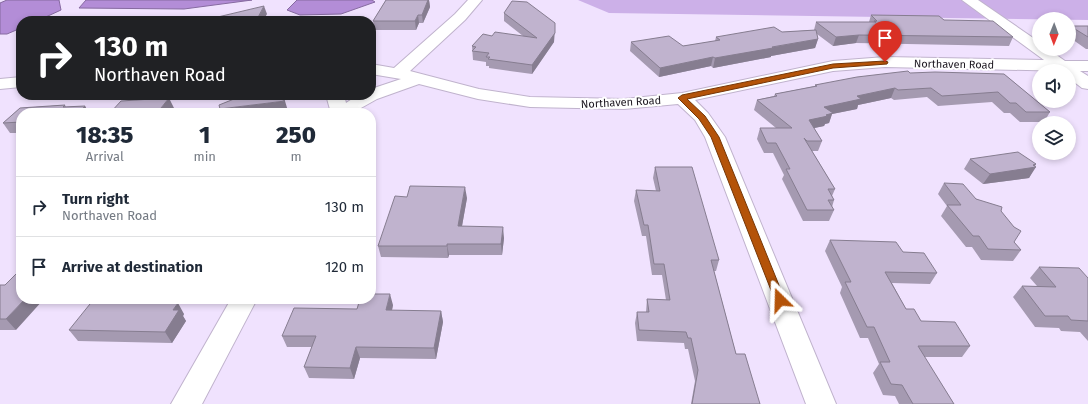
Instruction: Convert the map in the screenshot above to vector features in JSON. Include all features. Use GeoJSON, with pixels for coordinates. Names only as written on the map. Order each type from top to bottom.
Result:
{"type":"FeatureCollection","features":[{"type":"Feature","properties":{"kind":"street"},"geometry":{"type":"LineString","coordinates":[[398,74],[460,17],[475,0]]}},
{"type":"Feature","properties":{"kind":"street"},"geometry":{"type":"LineString","coordinates":[[969,0],[1061,64]]}},
{"type":"Feature","properties":{"kind":"street","name":"Northaven Road"},"geometry":{"type":"LineString","coordinates":[[376,70],[478,94],[553,104],[624,104],[682,98],[833,66],[885,62],[1032,64]]}},
{"type":"Feature","properties":{"kind":"street","name":"Northaven Road"},"geometry":{"type":"LineString","coordinates":[[1076,66],[1088,66]]}},
{"type":"Feature","properties":{"kind":"street"},"geometry":{"type":"LineString","coordinates":[[1076,75],[1088,84]]}},
{"type":"Feature","properties":{"kind":"street"},"geometry":{"type":"LineString","coordinates":[[376,93],[417,79]]}},
{"type":"Feature","properties":{"kind":"street"},"geometry":{"type":"LineString","coordinates":[[0,84],[16,82]]}},
{"type":"Feature","properties":{"kind":"street"},"geometry":{"type":"LineString","coordinates":[[682,98],[702,118],[715,137],[821,404]]}},
{"type":"Feature","properties":{"kind":"street"},"geometry":{"type":"LineString","coordinates":[[351,108],[362,100]]}},
{"type":"Feature","properties":{"kind":"street"},"geometry":{"type":"LineString","coordinates":[[186,404],[241,304]]}},
{"type":"Feature","properties":{"kind":"shaded area"},"geometry":{"type":"Polygon","coordinates":[[[7,0],[59,0],[61,10],[48,16],[16,16],[16,30],[7,34],[0,34],[0,3],[7,0]]]}},
{"type":"Feature","properties":{"kind":"shaded area"},"geometry":{"type":"Polygon","coordinates":[[[86,0],[252,0],[184,9],[79,8],[86,0]]]}},
{"type":"Feature","properties":{"kind":"shaded area"},"geometry":{"type":"Polygon","coordinates":[[[297,0],[372,0],[375,2],[341,14],[300,15],[287,10],[297,0]]]}},
{"type":"Feature","properties":{"kind":"shaded area"},"geometry":{"type":"Polygon","coordinates":[[[578,0],[1088,0],[1088,20],[1076,20],[1076,12],[1032,12],[1032,19],[609,13],[578,0]]]}},
{"type":"Feature","properties":{"kind":"building"},"geometry":{"type":"Polygon","coordinates":[[[386,0],[428,0],[422,15],[418,15],[415,21],[376,21],[376,16],[386,0]]]}},
{"type":"Feature","properties":{"kind":"building"},"geometry":{"type":"Polygon","coordinates":[[[512,1],[527,2],[555,23],[555,33],[532,65],[488,59],[490,57],[486,57],[489,53],[472,51],[476,47],[472,46],[483,34],[492,36],[495,32],[537,38],[504,13],[512,1]]]}},
{"type":"Feature","properties":{"kind":"building"},"geometry":{"type":"Polygon","coordinates":[[[264,6],[259,16],[222,16],[264,6]]]}},
{"type":"Feature","properties":{"kind":"building"},"geometry":{"type":"Polygon","coordinates":[[[871,15],[939,16],[944,20],[993,21],[1013,37],[859,35],[836,37],[816,22],[876,22],[874,21],[877,21],[871,15]]]}},
{"type":"Feature","properties":{"kind":"building"},"geometry":{"type":"Polygon","coordinates":[[[1076,26],[1088,26],[1088,37],[1076,30],[1076,26]]]}},
{"type":"Feature","properties":{"kind":"building"},"geometry":{"type":"Polygon","coordinates":[[[774,27],[782,32],[816,30],[818,39],[715,58],[713,57],[660,68],[631,42],[669,36],[683,46],[720,40],[716,37],[774,27]]]}},
{"type":"Feature","properties":{"kind":"building"},"geometry":{"type":"Polygon","coordinates":[[[908,71],[910,73],[935,72],[1004,74],[1032,97],[1032,108],[1045,108],[1050,112],[1026,112],[1016,103],[1010,103],[998,92],[942,96],[931,88],[898,90],[895,88],[857,96],[861,99],[824,107],[833,113],[826,115],[828,116],[809,120],[822,141],[807,141],[804,138],[835,189],[828,189],[834,200],[828,200],[834,210],[807,210],[786,169],[790,169],[776,143],[767,143],[760,128],[792,128],[757,100],[777,96],[775,94],[857,77],[908,71]]]}},
{"type":"Feature","properties":{"kind":"building"},"geometry":{"type":"Polygon","coordinates":[[[167,100],[161,108],[115,108],[121,101],[167,100]]]}},
{"type":"Feature","properties":{"kind":"building"},"geometry":{"type":"Polygon","coordinates":[[[232,100],[285,101],[228,108],[220,108],[219,105],[232,100]]]}},
{"type":"Feature","properties":{"kind":"building"},"geometry":{"type":"Polygon","coordinates":[[[65,105],[63,107],[85,106],[83,108],[20,108],[65,105]]]}},
{"type":"Feature","properties":{"kind":"building"},"geometry":{"type":"Polygon","coordinates":[[[16,112],[16,122],[3,123],[16,112]]]}},
{"type":"Feature","properties":{"kind":"building"},"geometry":{"type":"Polygon","coordinates":[[[1018,152],[1036,164],[1033,165],[1036,167],[990,174],[970,159],[1018,152]]]}},
{"type":"Feature","properties":{"kind":"building"},"geometry":{"type":"Polygon","coordinates":[[[655,167],[692,167],[719,260],[711,260],[736,354],[745,354],[760,404],[692,404],[698,370],[691,338],[688,338],[686,332],[639,330],[637,312],[649,312],[647,299],[670,300],[664,264],[654,264],[648,225],[644,225],[636,190],[660,191],[655,167]]]}},
{"type":"Feature","properties":{"kind":"building"},"geometry":{"type":"Polygon","coordinates":[[[944,183],[963,184],[976,199],[1002,207],[1001,211],[1014,227],[1021,231],[1014,242],[1021,250],[988,249],[979,236],[973,236],[947,205],[961,205],[944,183]]]}},
{"type":"Feature","properties":{"kind":"building"},"geometry":{"type":"Polygon","coordinates":[[[410,186],[465,187],[458,226],[503,227],[501,244],[378,246],[395,196],[407,197],[410,186]]]}},
{"type":"Feature","properties":{"kind":"building"},"geometry":{"type":"Polygon","coordinates":[[[830,240],[896,242],[903,252],[924,253],[937,273],[885,272],[906,309],[914,309],[921,321],[955,322],[970,346],[918,346],[954,404],[913,404],[902,385],[891,384],[880,362],[890,362],[874,327],[867,327],[845,282],[851,282],[830,240]]]}},
{"type":"Feature","properties":{"kind":"building"},"geometry":{"type":"Polygon","coordinates":[[[1039,267],[1079,268],[1088,278],[1088,321],[1071,320],[1068,316],[1045,316],[1022,286],[1056,287],[1039,267]]]}},
{"type":"Feature","properties":{"kind":"building"},"geometry":{"type":"Polygon","coordinates":[[[16,274],[16,304],[20,304],[6,319],[0,319],[0,285],[5,285],[16,274]]]}},
{"type":"Feature","properties":{"kind":"building"},"geometry":{"type":"Polygon","coordinates":[[[376,294],[390,294],[386,310],[441,311],[434,348],[356,347],[350,368],[304,367],[316,336],[282,336],[294,308],[357,309],[358,304],[376,304],[376,294]]]}},
{"type":"Feature","properties":{"kind":"building"},"geometry":{"type":"Polygon","coordinates":[[[90,304],[177,304],[173,310],[179,310],[165,332],[69,330],[90,304]]]}},
{"type":"Feature","properties":{"kind":"route"},"geometry":{"type":"LineString","coordinates":[[780,300],[715,137],[702,118],[682,98],[833,66],[885,62]]}}]}
